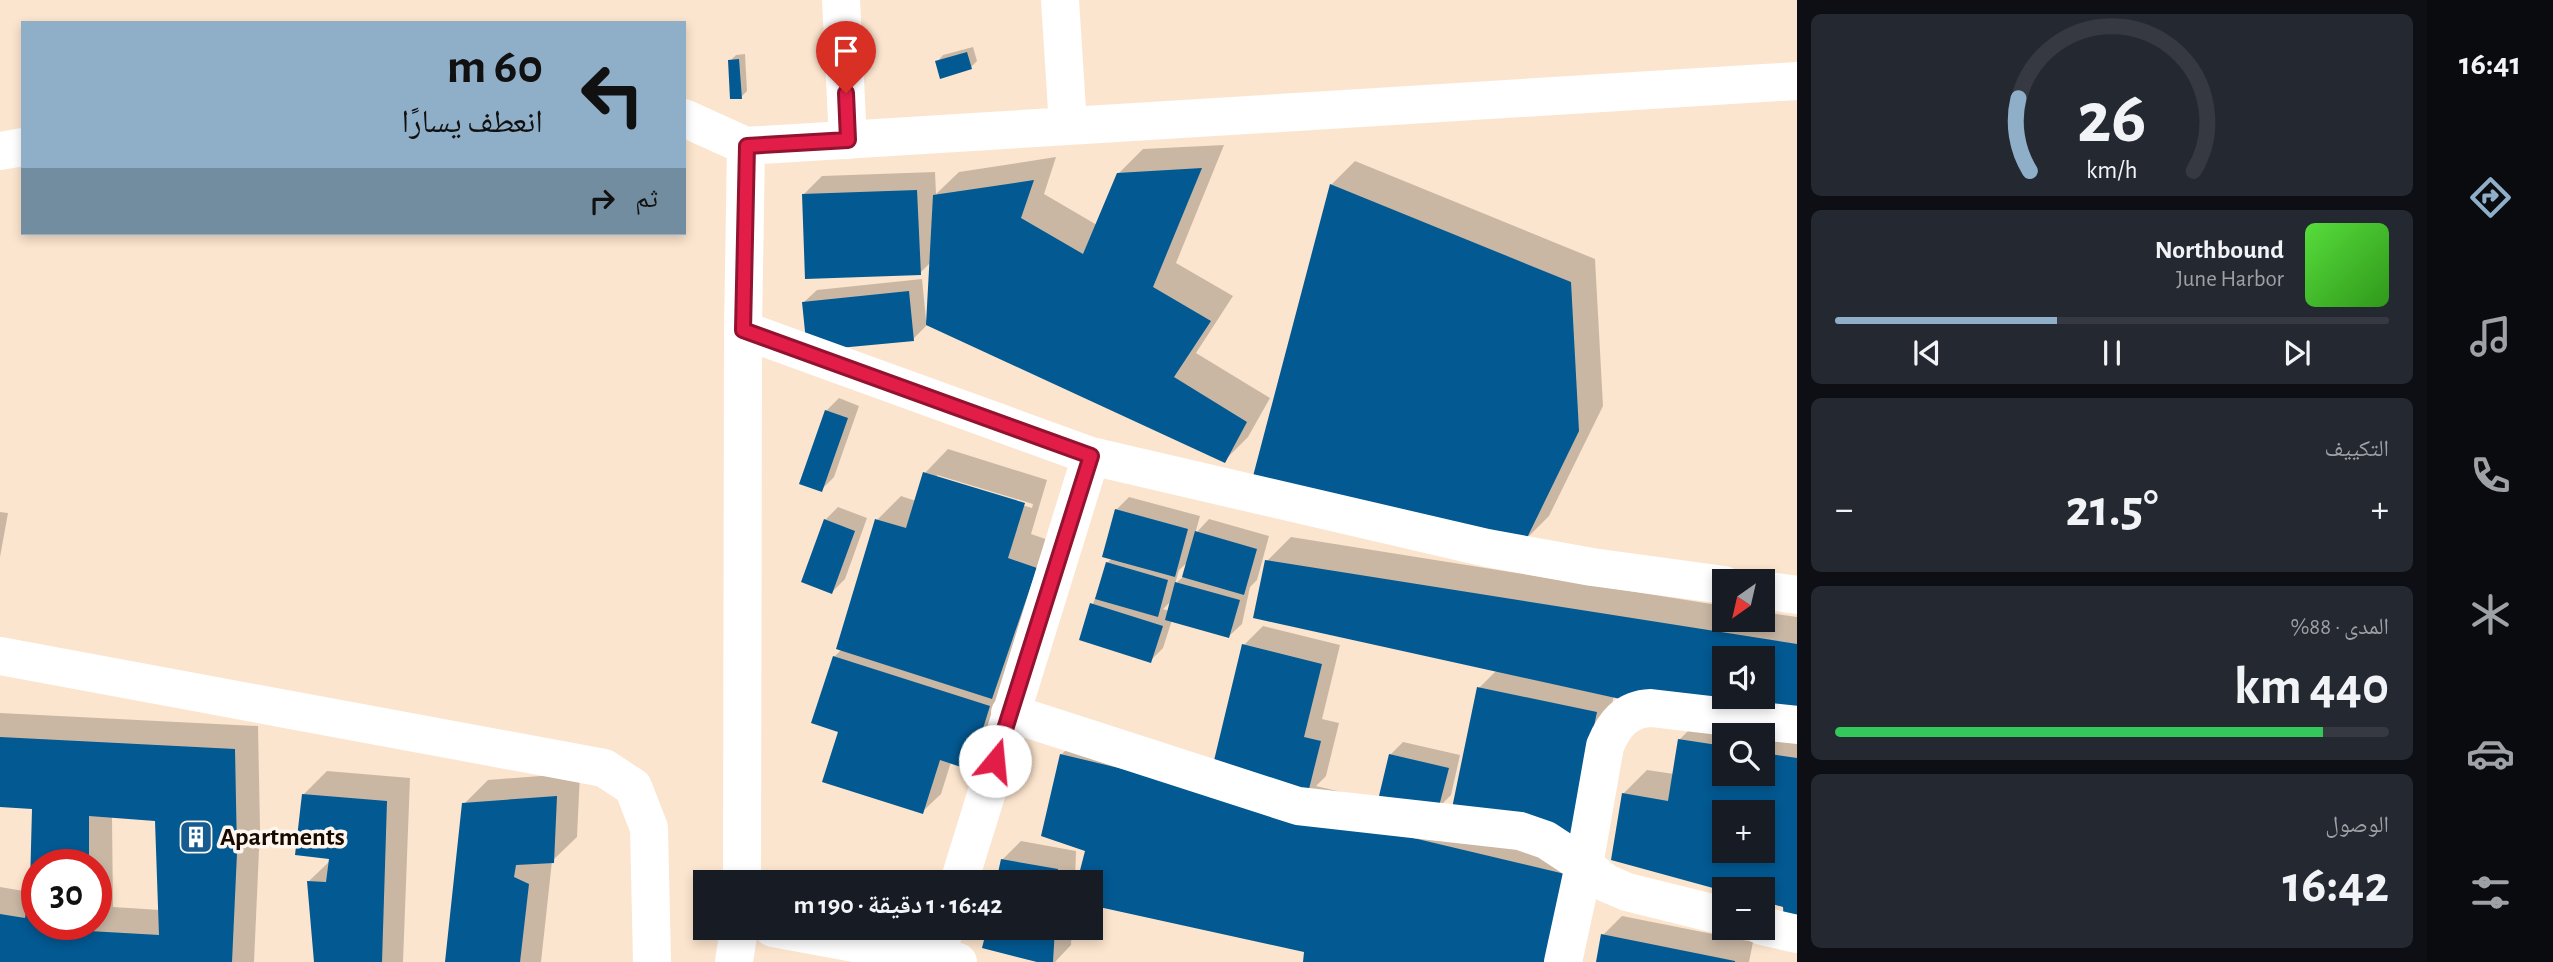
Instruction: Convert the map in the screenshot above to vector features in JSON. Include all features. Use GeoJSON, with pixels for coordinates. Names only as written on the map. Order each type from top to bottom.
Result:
{"type":"FeatureCollection","features":[{"type":"Feature","properties":{"kind":"street"},"geometry":{"type":"LineString","coordinates":[[841,0],[848,140]]}},
{"type":"Feature","properties":{"kind":"street"},"geometry":{"type":"LineString","coordinates":[[1060,0],[1068,126]]}},
{"type":"Feature","properties":{"kind":"street"},"geometry":{"type":"LineString","coordinates":[[686,119],[747,146],[1797,81]]}},
{"type":"Feature","properties":{"kind":"street"},"geometry":{"type":"LineString","coordinates":[[742,870],[743,330],[747,146]]}},
{"type":"Feature","properties":{"kind":"street"},"geometry":{"type":"LineString","coordinates":[[0,151],[21,147]]}},
{"type":"Feature","properties":{"kind":"street"},"geometry":{"type":"LineString","coordinates":[[743,330],[1091,456],[1487,548],[1592,567],[1712,583]]}},
{"type":"Feature","properties":{"kind":"street"},"geometry":{"type":"LineString","coordinates":[[962,870],[1091,456]]}},
{"type":"Feature","properties":{"kind":"street"},"geometry":{"type":"LineString","coordinates":[[1775,592],[1797,595]]}},
{"type":"Feature","properties":{"kind":"street"},"geometry":{"type":"LineString","coordinates":[[0,656],[604,768],[633,787],[649,828],[652,962]]}},
{"type":"Feature","properties":{"kind":"street"},"geometry":{"type":"LineString","coordinates":[[1563,962],[1605,746],[1611,732],[1628,713],[1651,708],[1797,725]]}},
{"type":"Feature","properties":{"kind":"street"},"geometry":{"type":"LineString","coordinates":[[1010,713],[1298,806],[1520,831],[1546,840],[1584,865],[1605,883],[1627,892],[1712,913]]}},
{"type":"Feature","properties":{"kind":"street"},"geometry":{"type":"LineString","coordinates":[[1775,929],[1797,934]]}},
{"type":"Feature","properties":{"kind":"street"},"geometry":{"type":"LineString","coordinates":[[734,962],[737,940]]}},
{"type":"Feature","properties":{"kind":"street"},"geometry":{"type":"LineString","coordinates":[[872,940],[946,949]]}},
{"type":"Feature","properties":{"kind":"building"},"geometry":{"type":"Polygon","coordinates":[[[967,52],[972,69],[940,79],[935,61],[967,52]]]}},
{"type":"Feature","properties":{"kind":"building"},"geometry":{"type":"Polygon","coordinates":[[[739,59],[742,99],[730,99],[728,60],[739,59]]]}},
{"type":"Feature","properties":{"kind":"building"},"geometry":{"type":"Polygon","coordinates":[[[1202,168],[1153,287],[1211,321],[1174,377],[1247,422],[1225,463],[926,325],[933,195],[1034,180],[1021,218],[1083,254],[1117,173],[1202,168]]]}},
{"type":"Feature","properties":{"kind":"building"},"geometry":{"type":"Polygon","coordinates":[[[1330,184],[1571,282],[1579,431],[1525,542],[1252,480],[1330,184]]]}},
{"type":"Feature","properties":{"kind":"building"},"geometry":{"type":"Polygon","coordinates":[[[917,190],[921,275],[805,279],[802,194],[917,190]]]}},
{"type":"Feature","properties":{"kind":"building"},"geometry":{"type":"Polygon","coordinates":[[[909,291],[914,341],[807,351],[802,302],[909,291]]]}},
{"type":"Feature","properties":{"kind":"building"},"geometry":{"type":"Polygon","coordinates":[[[825,410],[848,418],[822,492],[799,484],[825,410]]]}},
{"type":"Feature","properties":{"kind":"building"},"geometry":{"type":"Polygon","coordinates":[[[923,472],[1025,503],[1008,558],[1037,568],[992,699],[836,649],[875,519],[906,528],[923,472]]]}},
{"type":"Feature","properties":{"kind":"building"},"geometry":{"type":"Polygon","coordinates":[[[1115,509],[1188,529],[1175,577],[1102,557],[1115,509]]]}},
{"type":"Feature","properties":{"kind":"building"},"geometry":{"type":"Polygon","coordinates":[[[824,519],[855,531],[832,594],[801,582],[824,519]]]}},
{"type":"Feature","properties":{"kind":"building"},"geometry":{"type":"Polygon","coordinates":[[[1195,531],[1257,549],[1244,595],[1182,577],[1195,531]]]}},
{"type":"Feature","properties":{"kind":"building"},"geometry":{"type":"Polygon","coordinates":[[[1265,560],[1797,644],[1797,738],[1775,733],[1775,723],[1729,723],[1253,618],[1265,560]]]}},
{"type":"Feature","properties":{"kind":"building"},"geometry":{"type":"Polygon","coordinates":[[[1106,562],[1168,580],[1158,617],[1095,599],[1106,562]]]}},
{"type":"Feature","properties":{"kind":"building"},"geometry":{"type":"Polygon","coordinates":[[[1175,582],[1240,600],[1229,638],[1165,620],[1175,582]]]}},
{"type":"Feature","properties":{"kind":"building"},"geometry":{"type":"Polygon","coordinates":[[[1090,603],[1163,626],[1151,663],[1079,640],[1090,603]]]}},
{"type":"Feature","properties":{"kind":"building"},"geometry":{"type":"Polygon","coordinates":[[[1242,644],[1322,664],[1304,737],[1321,741],[1307,797],[1211,773],[1242,644]]]}},
{"type":"Feature","properties":{"kind":"building"},"geometry":{"type":"Polygon","coordinates":[[[833,656],[990,706],[970,770],[940,760],[923,814],[822,782],[838,732],[811,723],[833,656]]]}},
{"type":"Feature","properties":{"kind":"building"},"geometry":{"type":"Polygon","coordinates":[[[1477,687],[1597,712],[1571,837],[1451,813],[1477,687]]]}},
{"type":"Feature","properties":{"kind":"building","name":"Apartments"},"geometry":{"type":"Polygon","coordinates":[[[0,737],[235,749],[237,853],[232,962],[0,962],[0,914],[21,917],[21,940],[112,940],[112,932],[159,935],[155,821],[89,816],[89,849],[31,849],[32,809],[0,807],[0,737]]]}},
{"type":"Feature","properties":{"kind":"building"},"geometry":{"type":"Polygon","coordinates":[[[1678,739],[1712,744],[1712,786],[1775,786],[1775,755],[1797,758],[1797,925],[1784,923],[1783,907],[1775,905],[1775,877],[1712,877],[1712,888],[1611,860],[1622,793],[1668,801],[1678,739]]]}},
{"type":"Feature","properties":{"kind":"building"},"geometry":{"type":"Polygon","coordinates":[[[1060,754],[1565,874],[1549,962],[1303,962],[1304,952],[1103,908],[1103,870],[1080,870],[1085,851],[1041,836],[1060,754]]]}},
{"type":"Feature","properties":{"kind":"building"},"geometry":{"type":"Polygon","coordinates":[[[1389,754],[1449,768],[1438,810],[1379,796],[1389,754]]]}},
{"type":"Feature","properties":{"kind":"building","name":"Apartments"},"geometry":{"type":"Polygon","coordinates":[[[302,794],[387,801],[382,962],[314,962],[307,881],[326,882],[329,859],[295,855],[302,794]]]}},
{"type":"Feature","properties":{"kind":"building"},"geometry":{"type":"Polygon","coordinates":[[[557,796],[554,863],[516,865],[514,877],[529,884],[520,962],[445,962],[462,803],[557,796]]]}},
{"type":"Feature","properties":{"kind":"building"},"geometry":{"type":"Polygon","coordinates":[[[1001,859],[1058,869],[1058,870],[999,870],[1001,859]]]}},
{"type":"Feature","properties":{"kind":"building"},"geometry":{"type":"Polygon","coordinates":[[[1601,934],[1735,961],[1735,962],[1596,962],[1601,934]]]}},
{"type":"Feature","properties":{"kind":"building"},"geometry":{"type":"Polygon","coordinates":[[[984,940],[1054,940],[1053,962],[1037,962],[982,948],[984,940]]]}},
{"type":"Feature","properties":{"kind":"place","name":"Apartments"},"geometry":{"type":"Point","coordinates":[196,837]}},
{"type":"Feature","properties":{"kind":"route"},"geometry":{"type":"LineString","coordinates":[[846,93],[848,140],[747,146],[743,330],[1091,456],[995,761]]}}]}
